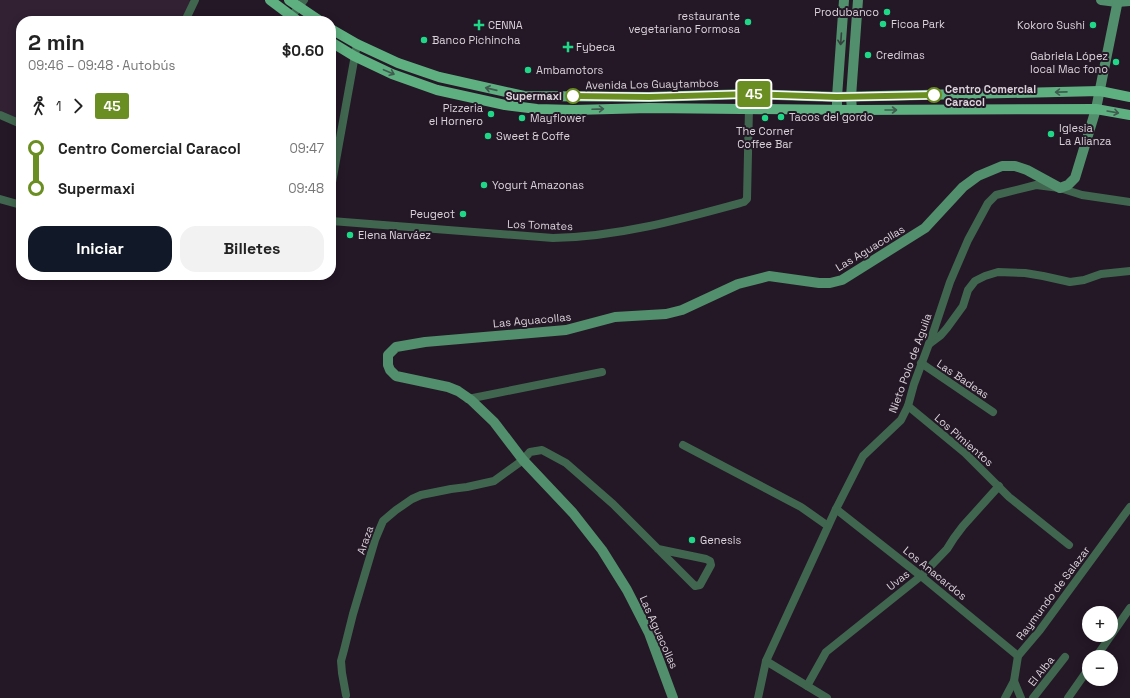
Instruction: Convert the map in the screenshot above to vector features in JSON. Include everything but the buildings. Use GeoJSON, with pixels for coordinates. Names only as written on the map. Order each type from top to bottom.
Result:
{"type":"FeatureCollection","features":[{"type":"Feature","properties":{"kind":"main road"},"geometry":{"type":"LineString","coordinates":[[270,0],[288,16]]}},
{"type":"Feature","properties":{"kind":"main road"},"geometry":{"type":"LineString","coordinates":[[289,0],[301,3],[315,16]]}},
{"type":"Feature","properties":{"kind":"main road","name":"Avenida Los Guaytambos"},"geometry":{"type":"LineString","coordinates":[[336,32],[357,44],[398,63],[439,77],[524,96],[649,97],[750,94],[851,97],[1100,91],[1130,97]]}},
{"type":"Feature","properties":{"kind":"main road"},"geometry":{"type":"LineString","coordinates":[[336,45],[354,56],[392,74],[437,90],[505,105],[537,109],[1096,109],[1130,115]]}},
{"type":"Feature","properties":{"kind":"main road"},"geometry":{"type":"LineString","coordinates":[[437,90],[439,77]]}},
{"type":"Feature","properties":{"kind":"main road"},"geometry":{"type":"LineString","coordinates":[[535,96],[537,109]]}},
{"type":"Feature","properties":{"kind":"main road"},"geometry":{"type":"LineString","coordinates":[[649,97],[649,108]]}},
{"type":"Feature","properties":{"kind":"street"},"geometry":{"type":"LineString","coordinates":[[187,16],[195,0]]}},
{"type":"Feature","properties":{"kind":"street"},"geometry":{"type":"LineString","coordinates":[[837,110],[844,0]]}},
{"type":"Feature","properties":{"kind":"street"},"geometry":{"type":"LineString","coordinates":[[852,110],[851,97],[858,0]]}},
{"type":"Feature","properties":{"kind":"street"},"geometry":{"type":"LineString","coordinates":[[1101,0],[1130,1]]}},
{"type":"Feature","properties":{"kind":"street"},"geometry":{"type":"LineString","coordinates":[[1060,188],[1068,186],[1075,178],[1096,109],[1118,1]]}},
{"type":"Feature","properties":{"kind":"street"},"geometry":{"type":"LineString","coordinates":[[295,16],[301,3]]}},
{"type":"Feature","properties":{"kind":"street"},"geometry":{"type":"LineString","coordinates":[[336,159],[357,44]]}},
{"type":"Feature","properties":{"kind":"street"},"geometry":{"type":"LineString","coordinates":[[748,108],[750,94]]}},
{"type":"Feature","properties":{"kind":"street","name":"Los Tomates"},"geometry":{"type":"LineString","coordinates":[[336,221],[553,238],[583,237],[676,220],[744,202],[747,199],[748,108]]}},
{"type":"Feature","properties":{"kind":"street"},"geometry":{"type":"LineString","coordinates":[[0,115],[16,122]]}},
{"type":"Feature","properties":{"kind":"street","name":"Las Aguacollas"},"geometry":{"type":"LineString","coordinates":[[674,698],[649,633],[627,590],[602,550],[573,513],[558,495],[523,460],[494,422],[458,390],[396,376],[390,370],[388,365],[388,354],[396,347],[425,342],[493,335],[566,330],[615,317],[666,314],[682,310],[738,284],[769,276],[830,283],[842,280],[925,228],[963,187],[978,176],[1002,166],[1015,166],[1027,170],[1060,188]]}},
{"type":"Feature","properties":{"kind":"street","name":"Nieto Polo de Aguila"},"geometry":{"type":"LineString","coordinates":[[758,698],[766,661],[828,526],[863,456],[901,420],[908,406],[921,363],[950,282],[968,240],[988,203],[996,195],[1036,185],[1060,188],[1082,195],[1130,202]]}},
{"type":"Feature","properties":{"kind":"street"},"geometry":{"type":"LineString","coordinates":[[0,199],[16,203]]}},
{"type":"Feature","properties":{"kind":"street"},"geometry":{"type":"LineString","coordinates":[[929,344],[948,328],[962,306],[968,290],[985,276],[998,272],[1024,273],[1070,282],[1084,280],[1101,274],[1130,271]]}},
{"type":"Feature","properties":{"kind":"street","name":"Las Badeas"},"geometry":{"type":"LineString","coordinates":[[921,363],[993,412]]}},
{"type":"Feature","properties":{"kind":"street"},"geometry":{"type":"LineString","coordinates":[[468,399],[602,372]]}},
{"type":"Feature","properties":{"kind":"street","name":"Los Pimientos"},"geometry":{"type":"LineString","coordinates":[[908,406],[965,453],[1009,497],[1069,545]]}},
{"type":"Feature","properties":{"kind":"street"},"geometry":{"type":"LineString","coordinates":[[683,444],[801,507],[828,526]]}},
{"type":"Feature","properties":{"kind":"street","name":"Araza"},"geometry":{"type":"LineString","coordinates":[[346,695],[342,674],[342,661],[346,638],[375,540],[383,521],[412,499],[430,492],[468,488],[494,481],[523,460],[530,452],[542,450],[566,463],[612,504],[695,586],[700,585],[711,565],[710,561],[706,559],[658,549]]}},
{"type":"Feature","properties":{"kind":"street","name":"Uvas"},"geometry":{"type":"LineString","coordinates":[[807,686],[826,652],[921,576],[947,549],[963,526],[999,486]]}},
{"type":"Feature","properties":{"kind":"street","name":"Raymundo de Salazar"},"geometry":{"type":"LineString","coordinates":[[1020,698],[1014,681],[1018,656],[1040,630],[1130,507]]}},
{"type":"Feature","properties":{"kind":"street","name":"Los Anacardos"},"geometry":{"type":"LineString","coordinates":[[836,510],[921,576],[1018,656]]}},
{"type":"Feature","properties":{"kind":"street"},"geometry":{"type":"LineString","coordinates":[[1101,650],[1130,608]]}},
{"type":"Feature","properties":{"kind":"street","name":"El Alba"},"geometry":{"type":"LineString","coordinates":[[1033,698],[1065,657]]}},
{"type":"Feature","properties":{"kind":"street"},"geometry":{"type":"LineString","coordinates":[[766,661],[827,698]]}},
{"type":"Feature","properties":{"kind":"street"},"geometry":{"type":"LineString","coordinates":[[1068,698],[1082,678]]}},
{"type":"Feature","properties":{"kind":"street"},"geometry":{"type":"LineString","coordinates":[[1005,698],[1014,681]]}},
{"type":"Feature","properties":{"kind":"shaded area"},"geometry":{"type":"Polygon","coordinates":[[[0,0],[189,0],[192,3],[185,16],[16,16],[16,119],[0,112],[0,0]]]}},
{"type":"Feature","properties":{"kind":"bus line","name":"45"},"geometry":{"type":"LineString","coordinates":[[573,96],[649,97],[750,94],[837,97],[934,95]]}},
{"type":"Feature","properties":{"kind":"place","name":"Produbanco"},"geometry":{"type":"Point","coordinates":[887,12]}},
{"type":"Feature","properties":{"kind":"place","name":"restaurante vegetariano Formosa"},"geometry":{"type":"Point","coordinates":[748,22]}},
{"type":"Feature","properties":{"kind":"place","name":"Ficoa Park"},"geometry":{"type":"Point","coordinates":[883,24]}},
{"type":"Feature","properties":{"kind":"place","name":"CENNA"},"geometry":{"type":"Point","coordinates":[479,25]}},
{"type":"Feature","properties":{"kind":"place","name":"Kokoro Sushi"},"geometry":{"type":"Point","coordinates":[1093,25]}},
{"type":"Feature","properties":{"kind":"place","name":"Banco Pichincha"},"geometry":{"type":"Point","coordinates":[424,40]}},
{"type":"Feature","properties":{"kind":"place","name":"Fybeca"},"geometry":{"type":"Point","coordinates":[568,47]}},
{"type":"Feature","properties":{"kind":"place","name":"Credimas"},"geometry":{"type":"Point","coordinates":[868,55]}},
{"type":"Feature","properties":{"kind":"place","name":"Gabriela López local Mac fono"},"geometry":{"type":"Point","coordinates":[1116,62]}},
{"type":"Feature","properties":{"kind":"place","name":"Ambamotors"},"geometry":{"type":"Point","coordinates":[528,70]}},
{"type":"Feature","properties":{"kind":"place","name":"Centro Comercial Caracol"},"geometry":{"type":"Point","coordinates":[934,95]}},
{"type":"Feature","properties":{"kind":"place","name":"Supermaxi"},"geometry":{"type":"Point","coordinates":[573,96]}},
{"type":"Feature","properties":{"kind":"place","name":"Pizzeria el Hornero"},"geometry":{"type":"Point","coordinates":[491,114]}},
{"type":"Feature","properties":{"kind":"place","name":"Tacos del gordo"},"geometry":{"type":"Point","coordinates":[781,117]}},
{"type":"Feature","properties":{"kind":"place","name":"Mayflower"},"geometry":{"type":"Point","coordinates":[522,118]}},
{"type":"Feature","properties":{"kind":"place","name":"The Corner Coffee Bar"},"geometry":{"type":"Point","coordinates":[765,118]}},
{"type":"Feature","properties":{"kind":"place","name":"Iglesia La Alianza"},"geometry":{"type":"Point","coordinates":[1051,134]}},
{"type":"Feature","properties":{"kind":"place","name":"Sweet & Coffe"},"geometry":{"type":"Point","coordinates":[488,136]}},
{"type":"Feature","properties":{"kind":"place","name":"Yogurt Amazonas"},"geometry":{"type":"Point","coordinates":[484,185]}},
{"type":"Feature","properties":{"kind":"place","name":"Peugeot"},"geometry":{"type":"Point","coordinates":[463,214]}},
{"type":"Feature","properties":{"kind":"place","name":"Elena Narváez"},"geometry":{"type":"Point","coordinates":[350,235]}},
{"type":"Feature","properties":{"kind":"place","name":"Genesis"},"geometry":{"type":"Point","coordinates":[692,540]}}]}
